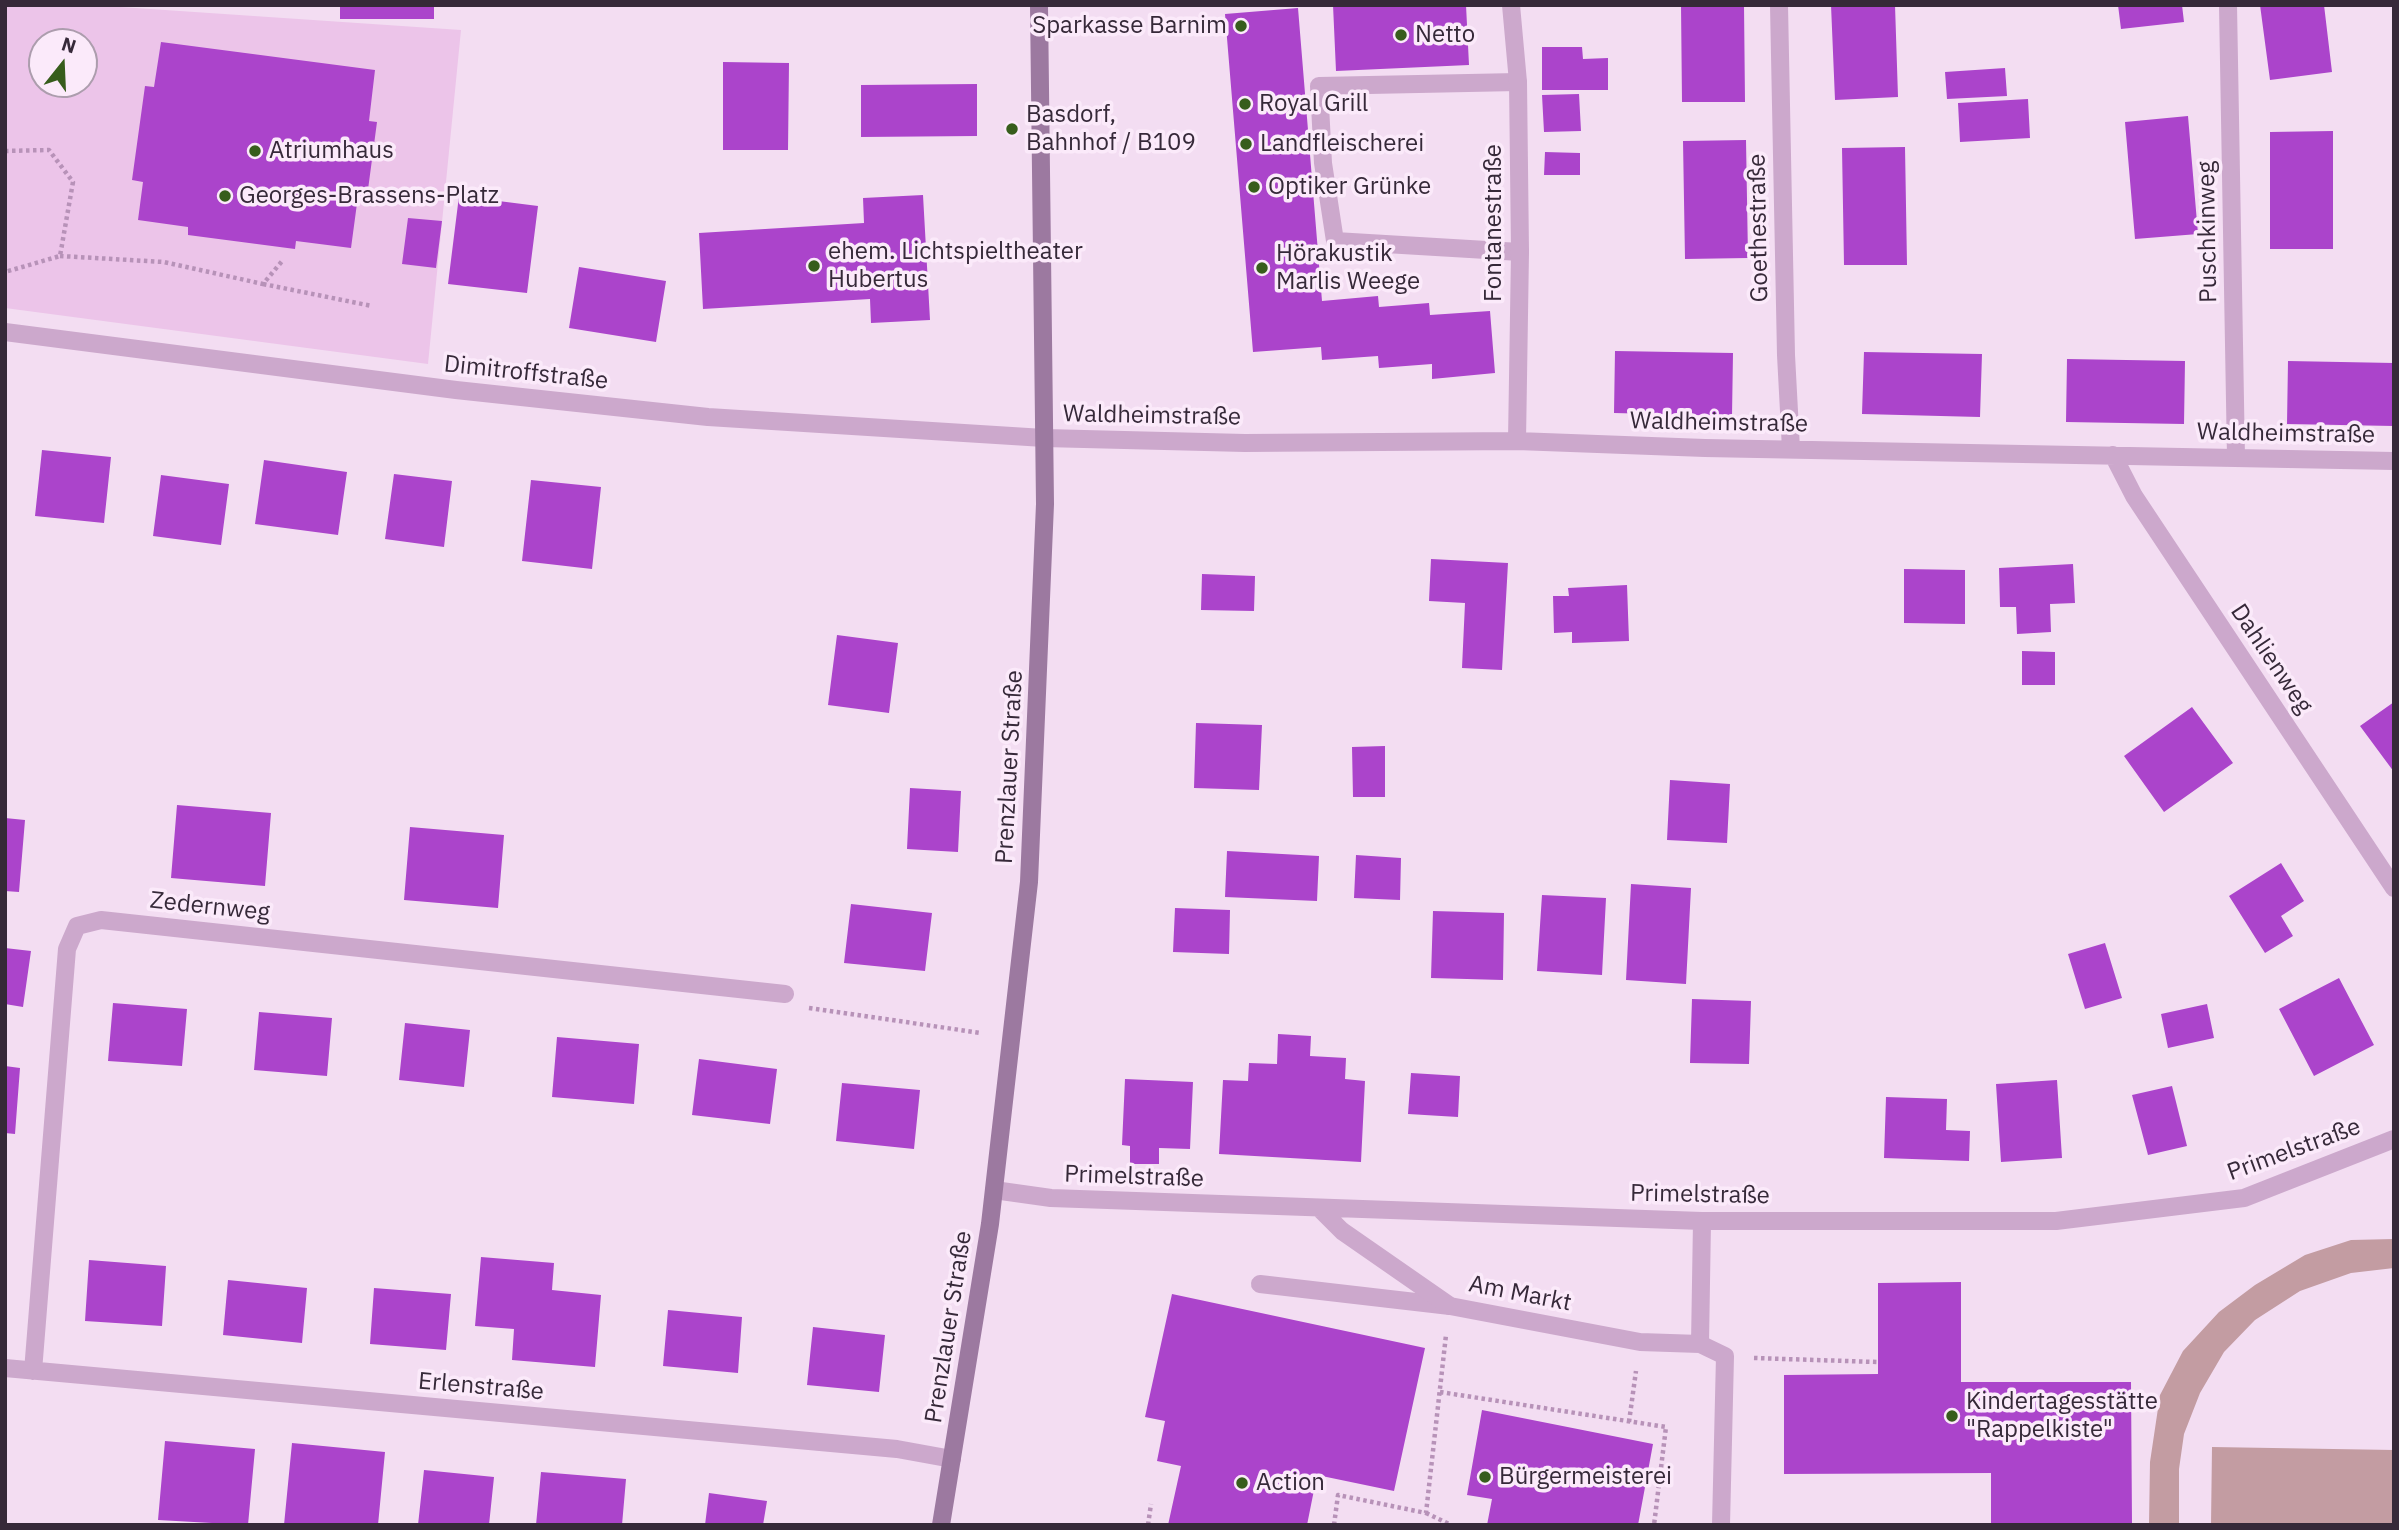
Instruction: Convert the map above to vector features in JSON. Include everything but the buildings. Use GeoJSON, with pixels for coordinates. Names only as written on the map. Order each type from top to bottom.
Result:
{"type":"FeatureCollection","features":[{"type":"Feature","properties":{"kind":"main road","name":"Prenzlauer Straße"},"geometry":{"type":"LineString","coordinates":[[941,1525],[995,1190],[1029,882],[1036,759],[1044,438],[1039,5]]}},
{"type":"Feature","properties":{"kind":"street","name":"Fontanestraße"},"geometry":{"type":"LineString","coordinates":[[1511,5],[1518,82],[1520,252],[1517,441]]}},
{"type":"Feature","properties":{"kind":"street","name":"Goethestraße"},"geometry":{"type":"LineString","coordinates":[[1779,5],[1786,355],[1791,449]]}},
{"type":"Feature","properties":{"kind":"street","name":"Puschkinweg"},"geometry":{"type":"LineString","coordinates":[[2228,5],[2236,457]]}},
{"type":"Feature","properties":{"kind":"street"},"geometry":{"type":"LineString","coordinates":[[1518,82],[1320,86],[1323,163],[1335,241],[1520,252]]}},
{"type":"Feature","properties":{"kind":"street","name":"Dimitroffstraße"},"geometry":{"type":"LineString","coordinates":[[5,332],[456,390],[708,418],[1044,438]]}},
{"type":"Feature","properties":{"kind":"street","name":"Waldheimstraße"},"geometry":{"type":"LineString","coordinates":[[1044,438],[1232,443],[1517,441],[2394,461]]}},
{"type":"Feature","properties":{"kind":"street","name":"Dahlienweg"},"geometry":{"type":"LineString","coordinates":[[2113,455],[2134,496],[2394,888]]}},
{"type":"Feature","properties":{"kind":"street","name":"Zedernweg"},"geometry":{"type":"LineString","coordinates":[[33,1371],[67,949],[77,926],[101,920],[785,994]]}},
{"type":"Feature","properties":{"kind":"street","name":"Primelstraße"},"geometry":{"type":"LineString","coordinates":[[995,1190],[1051,1198],[1702,1221],[2056,1221],[2244,1198],[2394,1139]]}},
{"type":"Feature","properties":{"kind":"street","name":"Am Markt"},"geometry":{"type":"LineString","coordinates":[[1320,1209],[1342,1231],[1450,1306],[1640,1342],[1700,1344],[1725,1356]]}},
{"type":"Feature","properties":{"kind":"street"},"geometry":{"type":"LineString","coordinates":[[1700,1344],[1702,1221]]}},
{"type":"Feature","properties":{"kind":"street"},"geometry":{"type":"LineString","coordinates":[[1260,1284],[1450,1306]]}},
{"type":"Feature","properties":{"kind":"street"},"geometry":{"type":"LineString","coordinates":[[1721,1525],[1725,1356]]}},
{"type":"Feature","properties":{"kind":"street","name":"Erlenstraße"},"geometry":{"type":"LineString","coordinates":[[5,1368],[897,1449],[952,1459]]}},
{"type":"Feature","properties":{"kind":"path"},"geometry":{"type":"LineString","coordinates":[[5,151],[49,150],[73,182],[60,256]]}},
{"type":"Feature","properties":{"kind":"path"},"geometry":{"type":"LineString","coordinates":[[5,272],[60,256],[164,262],[372,306]]}},
{"type":"Feature","properties":{"kind":"path"},"geometry":{"type":"LineString","coordinates":[[263,284],[283,260]]}},
{"type":"Feature","properties":{"kind":"path"},"geometry":{"type":"LineString","coordinates":[[785,994],[810,1008],[963,1031]]}},
{"type":"Feature","properties":{"kind":"path"},"geometry":{"type":"LineString","coordinates":[[1426,1513],[1450,1306]]}},
{"type":"Feature","properties":{"kind":"path"},"geometry":{"type":"LineString","coordinates":[[1629,1422],[1640,1342]]}},
{"type":"Feature","properties":{"kind":"path"},"geometry":{"type":"LineString","coordinates":[[1725,1356],[1877,1362]]}},
{"type":"Feature","properties":{"kind":"path"},"geometry":{"type":"LineString","coordinates":[[1440,1392],[1667,1427],[1654,1525]]}},
{"type":"Feature","properties":{"kind":"path"},"geometry":{"type":"LineString","coordinates":[[1334,1525],[1339,1495],[1426,1513],[1451,1525]]}},
{"type":"Feature","properties":{"kind":"path"},"geometry":{"type":"LineString","coordinates":[[1147,1525],[1151,1504]]}},
{"type":"Feature","properties":{"kind":"shaded area","name":"Georges-Brassens-Platz"},"geometry":{"type":"Polygon","coordinates":[[[5,5],[91,5],[461,30],[428,364],[5,308],[5,5]]]}},
{"type":"Feature","properties":{"kind":"shaded area"},"geometry":{"type":"Polygon","coordinates":[[[2394,1239],[2394,1268],[2351,1273],[2300,1291],[2255,1320],[2224,1352],[2200,1393],[2184,1434],[2179,1469],[2179,1525],[2149,1525],[2150,1462],[2160,1395],[2183,1351],[2219,1312],[2255,1285],[2305,1255],[2351,1240],[2394,1239]]]}},
{"type":"Feature","properties":{"kind":"shaded area"},"geometry":{"type":"Polygon","coordinates":[[[2212,1447],[2394,1450],[2394,1525],[2211,1525],[2212,1447]]]}},
{"type":"Feature","properties":{"kind":"place","name":"Sparkasse Barnim"},"geometry":{"type":"Point","coordinates":[1241,26]}},
{"type":"Feature","properties":{"kind":"place","name":"Netto"},"geometry":{"type":"Point","coordinates":[1401,35]}},
{"type":"Feature","properties":{"kind":"place","name":"Royal Grill"},"geometry":{"type":"Point","coordinates":[1245,104]}},
{"type":"Feature","properties":{"kind":"place","name":"Basdorf, Bahnhof / B109"},"geometry":{"type":"Point","coordinates":[1012,129]}},
{"type":"Feature","properties":{"kind":"place","name":"Landfleischerei"},"geometry":{"type":"Point","coordinates":[1246,144]}},
{"type":"Feature","properties":{"kind":"place","name":"Atriumhaus"},"geometry":{"type":"Point","coordinates":[255,151]}},
{"type":"Feature","properties":{"kind":"place","name":"Optiker Grünke"},"geometry":{"type":"Point","coordinates":[1254,187]}},
{"type":"Feature","properties":{"kind":"place","name":"Georges-Brassens-Platz"},"geometry":{"type":"Point","coordinates":[225,196]}},
{"type":"Feature","properties":{"kind":"place","name":"ehem. Lichtspieltheater Hubertus"},"geometry":{"type":"Point","coordinates":[814,266]}},
{"type":"Feature","properties":{"kind":"place","name":"Hörakustik Marlis Weege"},"geometry":{"type":"Point","coordinates":[1262,268]}},
{"type":"Feature","properties":{"kind":"place","name":"Kindertagesstätte \"Rappelkiste\""},"geometry":{"type":"Point","coordinates":[1952,1416]}},
{"type":"Feature","properties":{"kind":"place","name":"Bürgermeisterei"},"geometry":{"type":"Point","coordinates":[1485,1477]}},
{"type":"Feature","properties":{"kind":"place","name":"Action"},"geometry":{"type":"Point","coordinates":[1242,1483]}}]}
